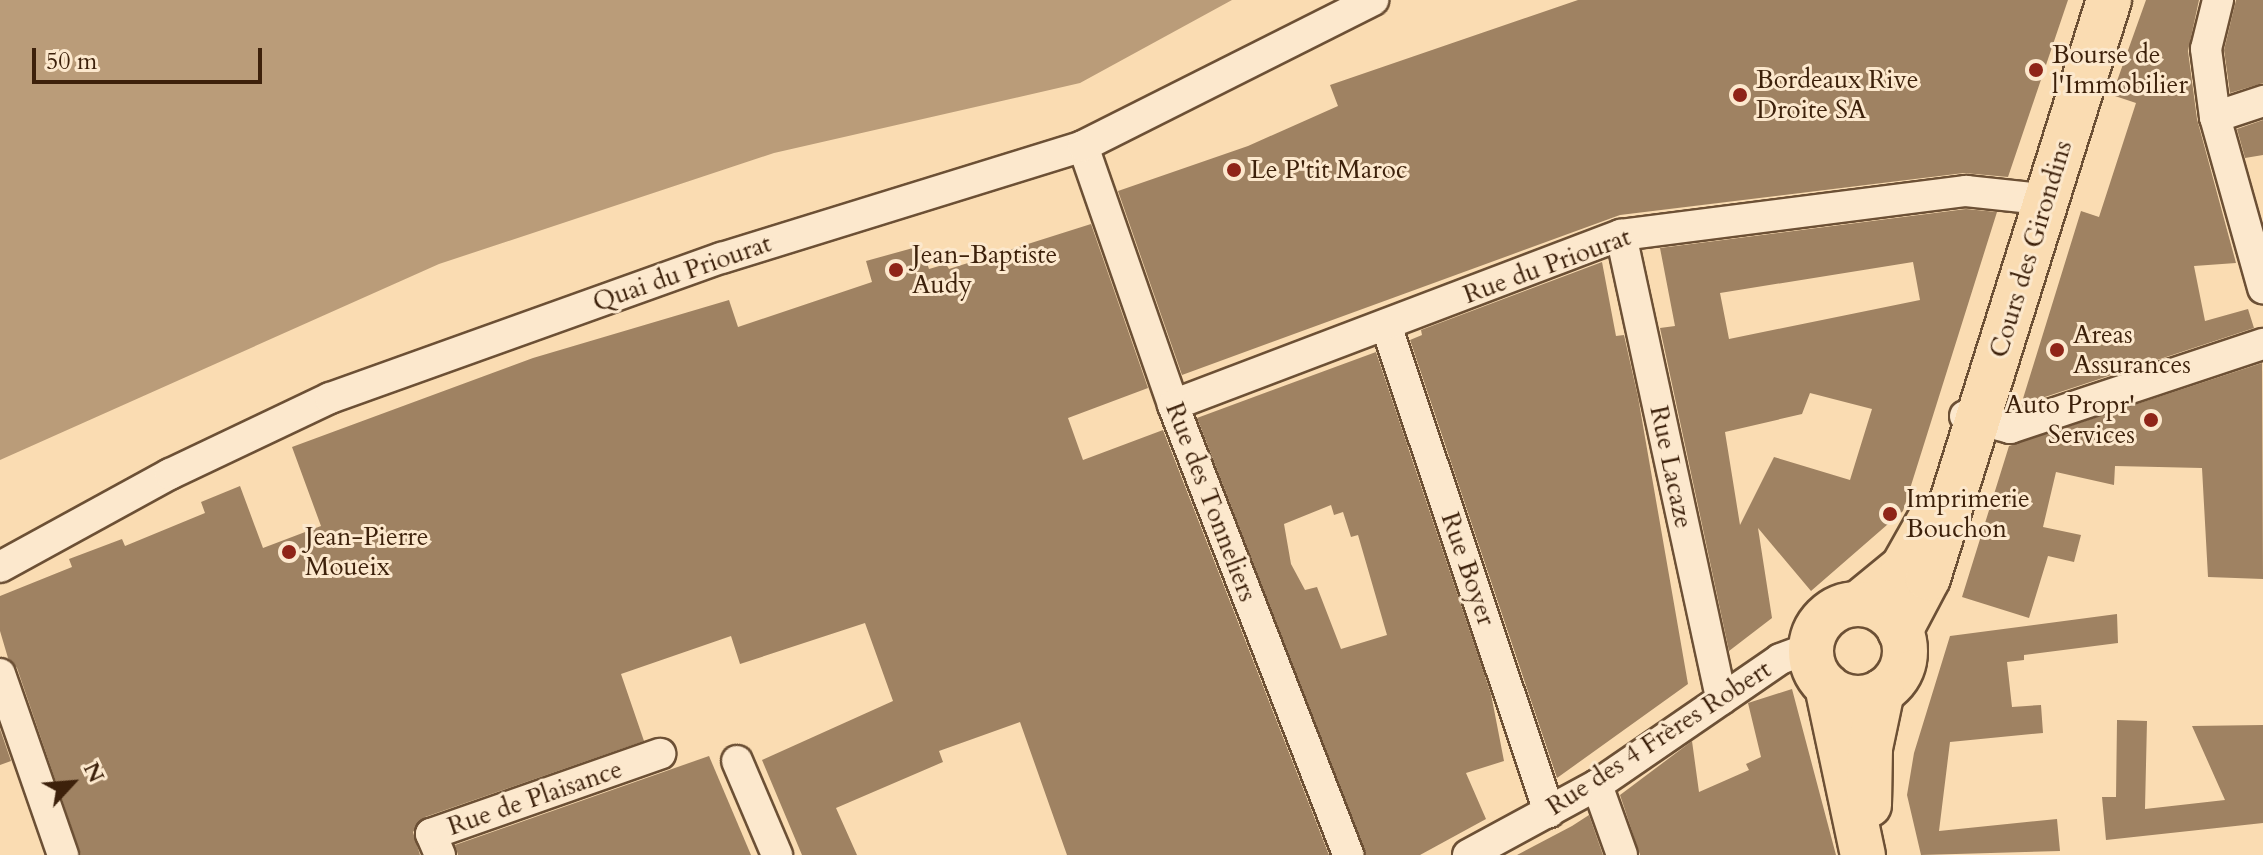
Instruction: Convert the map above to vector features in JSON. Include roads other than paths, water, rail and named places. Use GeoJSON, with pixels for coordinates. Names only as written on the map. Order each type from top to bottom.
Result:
{"type":"FeatureCollection","features":[{"type":"Feature","properties":{"kind":"main road","name":"Cours des Girondins"},"geometry":{"type":"LineString","coordinates":[[1878,855],[1868,786],[1882,691],[1900,671],[1905,644],[1900,631],[1928,578],[2032,198],[2093,0]]}},
{"type":"Feature","properties":{"kind":"main road","name":"Cours des Girondins"},"geometry":{"type":"LineString","coordinates":[[1819,667],[1826,616],[1858,604],[1903,567],[1926,531],[1972,418],[2109,0]]}},
{"type":"Feature","properties":{"kind":"main road"},"geometry":{"type":"LineString","coordinates":[[1858,604],[1883,611],[1900,631]]}},
{"type":"Feature","properties":{"kind":"main road"},"geometry":{"type":"LineString","coordinates":[[1819,667],[1854,698],[1882,691]]}},
{"type":"Feature","properties":{"kind":"main road"},"geometry":{"type":"LineString","coordinates":[[1819,667],[1863,855]]}},
{"type":"Feature","properties":{"kind":"street","name":"Quai du Priourat"},"geometry":{"type":"LineString","coordinates":[[0,567],[170,474],[330,398],[722,258],[1083,146],[1373,0]]}},
{"type":"Feature","properties":{"kind":"street"},"geometry":{"type":"LineString","coordinates":[[2218,0],[2206,49],[2215,117],[2263,288]]}},
{"type":"Feature","properties":{"kind":"street"},"geometry":{"type":"LineString","coordinates":[[2215,117],[2263,101]]}},
{"type":"Feature","properties":{"kind":"street","name":"Rue des Tonneliers"},"geometry":{"type":"LineString","coordinates":[[1083,146],[1173,405],[1348,855]]}},
{"type":"Feature","properties":{"kind":"street","name":"Rue du Priourat"},"geometry":{"type":"LineString","coordinates":[[1173,405],[1621,235],[1966,191],[2032,198]]}},
{"type":"Feature","properties":{"kind":"street","name":"Rue Lacaze"},"geometry":{"type":"LineString","coordinates":[[1621,235],[1721,699]]}},
{"type":"Feature","properties":{"kind":"street","name":"Rue Boyer"},"geometry":{"type":"LineString","coordinates":[[1386,325],[1549,812]]}},
{"type":"Feature","properties":{"kind":"street"},"geometry":{"type":"LineString","coordinates":[[1972,418],[2010,428],[2263,344]]}},
{"type":"Feature","properties":{"kind":"street","name":"Rue des 4 Frères Robert"},"geometry":{"type":"LineString","coordinates":[[1468,855],[1597,785],[1780,659],[1819,667]]}},
{"type":"Feature","properties":{"kind":"street"},"geometry":{"type":"LineString","coordinates":[[0,674],[63,855]]}},
{"type":"Feature","properties":{"kind":"street","name":"Rue de Plaisance"},"geometry":{"type":"LineString","coordinates":[[440,855],[431,834],[660,754]]}},
{"type":"Feature","properties":{"kind":"street"},"geometry":{"type":"LineString","coordinates":[[737,761],[777,855]]}},
{"type":"Feature","properties":{"kind":"street"},"geometry":{"type":"LineString","coordinates":[[1597,785],[1622,855]]}},
{"type":"Feature","properties":{"kind":"place","name":"Bourse de l'Immobilier"},"geometry":{"type":"Point","coordinates":[2036,70]}},
{"type":"Feature","properties":{"kind":"place","name":"Bordeaux Rive Droite SA"},"geometry":{"type":"Point","coordinates":[1740,95]}},
{"type":"Feature","properties":{"kind":"place","name":"Le P'tit Maroc"},"geometry":{"type":"Point","coordinates":[1234,170]}},
{"type":"Feature","properties":{"kind":"place","name":"Jean-Baptiste Audy"},"geometry":{"type":"Point","coordinates":[896,270]}},
{"type":"Feature","properties":{"kind":"place","name":"Areas Assurances"},"geometry":{"type":"Point","coordinates":[2057,350]}},
{"type":"Feature","properties":{"kind":"place","name":"Auto Propr' Services"},"geometry":{"type":"Point","coordinates":[2151,420]}},
{"type":"Feature","properties":{"kind":"place","name":"Imprimerie Bouchon"},"geometry":{"type":"Point","coordinates":[1890,514]}},
{"type":"Feature","properties":{"kind":"place","name":"Jean-Pierre Moueix"},"geometry":{"type":"Point","coordinates":[289,552]}}]}
